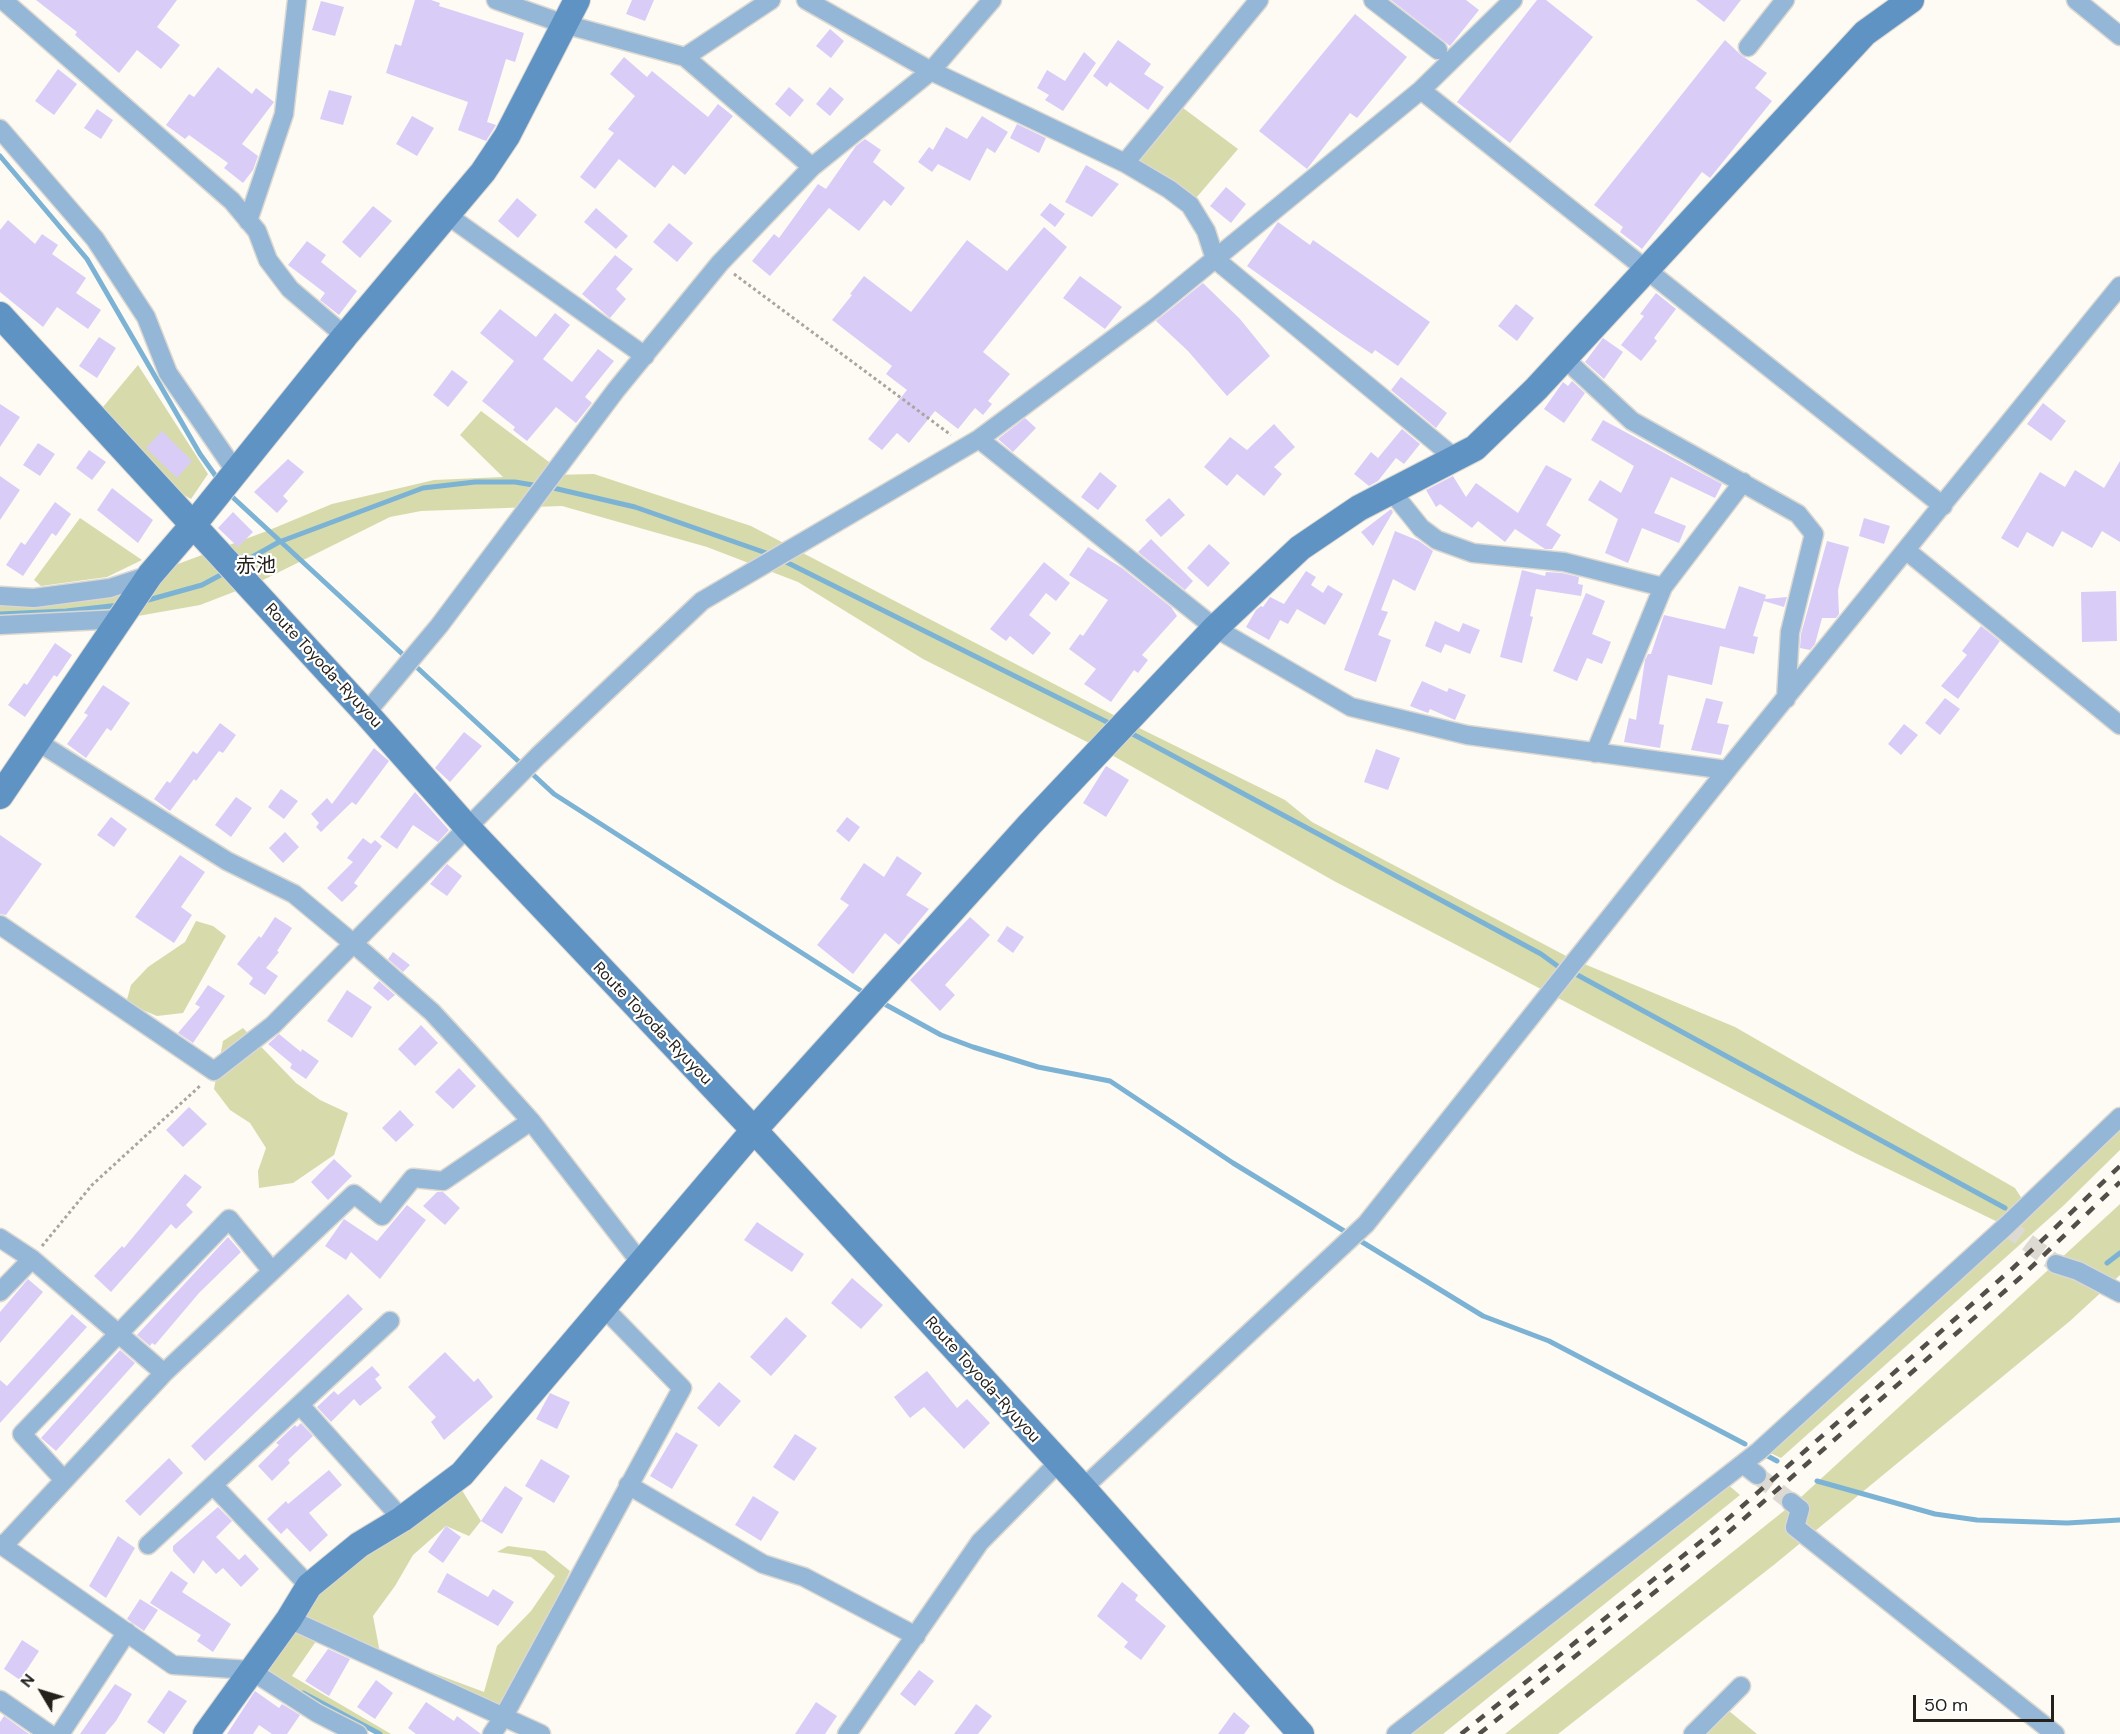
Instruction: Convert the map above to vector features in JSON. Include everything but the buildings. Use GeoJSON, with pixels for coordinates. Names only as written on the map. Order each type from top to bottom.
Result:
{"type":"FeatureCollection","features":[{"type":"Feature","properties":{"kind":"street"},"geometry":{"type":"LineString","coordinates":[[0,6],[5,0],[232,201],[257,231],[268,260],[290,289],[345,336]]}},
{"type":"Feature","properties":{"kind":"street"},"geometry":{"type":"LineString","coordinates":[[248,221],[284,114],[297,0]]}},
{"type":"Feature","properties":{"kind":"street"},"geometry":{"type":"LineString","coordinates":[[496,0],[564,24],[685,57],[812,167]]}},
{"type":"Feature","properties":{"kind":"street"},"geometry":{"type":"LineString","coordinates":[[0,796],[150,575],[345,336],[483,172],[507,136],[577,0]]}},
{"type":"Feature","properties":{"kind":"street"},"geometry":{"type":"LineString","coordinates":[[685,57],[771,0]]}},
{"type":"Feature","properties":{"kind":"street"},"geometry":{"type":"LineString","coordinates":[[807,0],[931,71],[1125,162],[1169,189],[1190,206],[1206,231],[1215,259],[1456,459]]}},
{"type":"Feature","properties":{"kind":"street"},"geometry":{"type":"LineString","coordinates":[[366,712],[439,626],[616,390],[720,263],[812,167],[931,71],[992,0]]}},
{"type":"Feature","properties":{"kind":"street"},"geometry":{"type":"LineString","coordinates":[[1125,162],[1259,0]]}},
{"type":"Feature","properties":{"kind":"street"},"geometry":{"type":"LineString","coordinates":[[1373,0],[1438,50]]}},
{"type":"Feature","properties":{"kind":"street"},"geometry":{"type":"LineString","coordinates":[[0,925],[214,1071],[273,1025],[538,756],[702,601],[973,442],[1155,308],[1421,90],[1513,0]]}},
{"type":"Feature","properties":{"kind":"street"},"geometry":{"type":"LineString","coordinates":[[1748,46],[1785,0]]}},
{"type":"Feature","properties":{"kind":"street"},"geometry":{"type":"LineString","coordinates":[[206,1734],[289,1619],[309,1586],[359,1545],[402,1519],[462,1474],[753,1130],[1030,824],[1215,628],[1300,548],[1359,508],[1475,448],[1565,358],[1865,33],[1911,0]]}},
{"type":"Feature","properties":{"kind":"street"},"geometry":{"type":"LineString","coordinates":[[2076,0],[2120,36]]}},
{"type":"Feature","properties":{"kind":"street"},"geometry":{"type":"LineString","coordinates":[[1421,90],[1942,506]]}},
{"type":"Feature","properties":{"kind":"street"},"geometry":{"type":"LineString","coordinates":[[0,129],[95,239],[146,317],[168,373],[236,472]]}},
{"type":"Feature","properties":{"kind":"street"},"geometry":{"type":"LineString","coordinates":[[447,215],[645,356]]}},
{"type":"Feature","properties":{"kind":"street"},"geometry":{"type":"LineString","coordinates":[[1083,1488],[1366,1224],[1727,770],[2120,286]]}},
{"type":"Feature","properties":{"kind":"street","name":"Route Toyoda-Ryuyou"},"geometry":{"type":"LineString","coordinates":[[0,315],[366,712],[467,827],[753,1130],[1083,1488],[1301,1734]]}},
{"type":"Feature","properties":{"kind":"street"},"geometry":{"type":"LineString","coordinates":[[1565,358],[1632,421],[1798,514],[1815,534],[1790,632],[1786,699]]}},
{"type":"Feature","properties":{"kind":"street"},"geometry":{"type":"LineString","coordinates":[[973,442],[1215,628],[1352,707],[1467,735],[1727,770]]}},
{"type":"Feature","properties":{"kind":"street"},"geometry":{"type":"LineString","coordinates":[[1595,753],[1663,587],[1743,482]]}},
{"type":"Feature","properties":{"kind":"street"},"geometry":{"type":"LineString","coordinates":[[1392,492],[1421,528],[1437,540],[1473,553],[1564,562],[1663,587]]}},
{"type":"Feature","properties":{"kind":"street"},"geometry":{"type":"LineString","coordinates":[[1907,551],[2120,725]]}},
{"type":"Feature","properties":{"kind":"street"},"geometry":{"type":"LineString","coordinates":[[0,596],[34,598],[110,588],[150,575]]}},
{"type":"Feature","properties":{"kind":"street"},"geometry":{"type":"LineString","coordinates":[[0,625],[121,619]]}},
{"type":"Feature","properties":{"kind":"street"},"geometry":{"type":"LineString","coordinates":[[38,742],[227,861],[294,894],[354,944],[432,1012],[531,1121],[640,1262]]}},
{"type":"Feature","properties":{"kind":"street"},"geometry":{"type":"LineString","coordinates":[[1396,1734],[1750,1470],[2120,1117]]}},
{"type":"Feature","properties":{"kind":"street"},"geometry":{"type":"LineString","coordinates":[[358,1734],[317,1713],[250,1670],[173,1665],[2,1545],[164,1373],[354,1194],[382,1216],[412,1178],[443,1181],[531,1121]]}},
{"type":"Feature","properties":{"kind":"street"},"geometry":{"type":"LineString","coordinates":[[64,1480],[22,1434],[229,1219],[272,1271]]}},
{"type":"Feature","properties":{"kind":"street"},"geometry":{"type":"LineString","coordinates":[[0,1238],[32,1259],[164,1373]]}},
{"type":"Feature","properties":{"kind":"street"},"geometry":{"type":"LineString","coordinates":[[0,1292],[32,1259]]}},
{"type":"Feature","properties":{"kind":"street"},"geometry":{"type":"LineString","coordinates":[[2056,1264],[2078,1271],[2120,1293]]}},
{"type":"Feature","properties":{"kind":"street"},"geometry":{"type":"LineString","coordinates":[[492,1734],[504,1716],[682,1388],[603,1307]]}},
{"type":"Feature","properties":{"kind":"street"},"geometry":{"type":"LineString","coordinates":[[148,1545],[390,1321]]}},
{"type":"Feature","properties":{"kind":"street"},"geometry":{"type":"LineString","coordinates":[[300,1405],[402,1519]]}},
{"type":"Feature","properties":{"kind":"street"},"geometry":{"type":"LineString","coordinates":[[847,1734],[980,1542],[1058,1463]]}},
{"type":"Feature","properties":{"kind":"street"},"geometry":{"type":"LineString","coordinates":[[213,1485],[309,1586]]}},
{"type":"Feature","properties":{"kind":"street"},"geometry":{"type":"LineString","coordinates":[[628,1485],[764,1564],[804,1577],[916,1636]]}},
{"type":"Feature","properties":{"kind":"street"},"geometry":{"type":"LineString","coordinates":[[1791,1502],[1800,1509],[1795,1527],[2055,1734]]}},
{"type":"Feature","properties":{"kind":"street"},"geometry":{"type":"LineString","coordinates":[[289,1619],[541,1734]]}},
{"type":"Feature","properties":{"kind":"street"},"geometry":{"type":"LineString","coordinates":[[60,1734],[127,1632]]}},
{"type":"Feature","properties":{"kind":"street"},"geometry":{"type":"LineString","coordinates":[[1693,1734],[1742,1686]]}},
{"type":"Feature","properties":{"kind":"street"},"geometry":{"type":"LineString","coordinates":[[0,1700],[49,1734]]}},
{"type":"Feature","properties":{"kind":"path"},"geometry":{"type":"LineString","coordinates":[[720,263],[973,442]]}},
{"type":"Feature","properties":{"kind":"path"},"geometry":{"type":"LineString","coordinates":[[32,1259],[92,1185],[214,1071]]}},
{"type":"Feature","properties":{"kind":"green space"},"geometry":{"type":"Polygon","coordinates":[[[1175,102],[1238,149],[1190,205],[1125,163],[1175,102]]]}},
{"type":"Feature","properties":{"kind":"green space"},"geometry":{"type":"Polygon","coordinates":[[[138,365],[208,474],[191,499],[173,489],[103,407],[138,365]]]}},
{"type":"Feature","properties":{"kind":"green space"},"geometry":{"type":"Polygon","coordinates":[[[481,411],[557,468],[553,475],[594,474],[751,526],[1127,722],[1285,800],[1312,822],[1570,958],[1735,1027],[2015,1188],[2026,1205],[2120,1117],[2120,1150],[2062,1207],[1781,1458],[1764,1450],[2004,1225],[1855,1153],[1334,881],[1101,749],[923,659],[798,582],[707,547],[562,506],[421,511],[390,517],[257,583],[200,605],[121,619],[0,625],[0,593],[140,578],[267,531],[332,504],[434,480],[503,477],[460,435],[481,411]]]}},
{"type":"Feature","properties":{"kind":"green space"},"geometry":{"type":"Polygon","coordinates":[[[80,518],[142,560],[107,577],[41,586],[34,580],[80,518]]]}},
{"type":"Feature","properties":{"kind":"green space"},"geometry":{"type":"Polygon","coordinates":[[[196,921],[213,926],[226,936],[183,1013],[157,1016],[126,1003],[131,985],[148,967],[185,942],[196,921]]]}},
{"type":"Feature","properties":{"kind":"green space"},"geometry":{"type":"Polygon","coordinates":[[[243,1028],[296,1083],[320,1100],[348,1113],[334,1155],[293,1183],[259,1188],[258,1171],[266,1148],[250,1123],[230,1110],[214,1089],[223,1041],[243,1028]]]}},
{"type":"Feature","properties":{"kind":"green space"},"geometry":{"type":"Polygon","coordinates":[[[2120,1204],[2120,1275],[2070,1321],[1775,1564],[1558,1734],[1505,1734],[1800,1498],[2120,1204]]]}},
{"type":"Feature","properties":{"kind":"green space"},"geometry":{"type":"Polygon","coordinates":[[[1725,1482],[1740,1495],[1443,1734],[1396,1734],[1725,1482]]]}},
{"type":"Feature","properties":{"kind":"green space"},"geometry":{"type":"Polygon","coordinates":[[[460,1487],[481,1521],[469,1536],[446,1526],[413,1555],[395,1586],[373,1616],[380,1653],[484,1692],[497,1646],[531,1611],[555,1576],[531,1557],[497,1552],[508,1546],[545,1551],[570,1571],[510,1695],[496,1706],[296,1618],[345,1567],[460,1487]]]}},
{"type":"Feature","properties":{"kind":"green space"},"geometry":{"type":"Polygon","coordinates":[[[293,1631],[319,1637],[292,1676],[391,1734],[375,1734],[260,1672],[293,1631]]]}},
{"type":"Feature","properties":{"kind":"green space"},"geometry":{"type":"Polygon","coordinates":[[[1723,1706],[1757,1734],[1693,1734],[1723,1706]]]}},
{"type":"Feature","properties":{"kind":"waterway"},"geometry":{"type":"LineString","coordinates":[[0,156],[87,259],[200,454],[220,482]]}},
{"type":"Feature","properties":{"kind":"waterway"},"geometry":{"type":"LineString","coordinates":[[238,565],[279,542],[423,488],[475,482],[515,482],[539,486]]}},
{"type":"Feature","properties":{"kind":"waterway"},"geometry":{"type":"LineString","coordinates":[[549,487],[635,507],[772,555]]}},
{"type":"Feature","properties":{"kind":"waterway"},"geometry":{"type":"LineString","coordinates":[[227,492],[554,794],[866,994]]}},
{"type":"Feature","properties":{"kind":"waterway"},"geometry":{"type":"LineString","coordinates":[[780,559],[1113,725]]}},
{"type":"Feature","properties":{"kind":"waterway"},"geometry":{"type":"LineString","coordinates":[[141,602],[202,585],[228,571]]}},
{"type":"Feature","properties":{"kind":"waterway"},"geometry":{"type":"LineString","coordinates":[[0,614],[66,611],[120,605]]}},
{"type":"Feature","properties":{"kind":"waterway"},"geometry":{"type":"LineString","coordinates":[[1127,731],[1541,954],[1563,970]]}},
{"type":"Feature","properties":{"kind":"waterway"},"geometry":{"type":"LineString","coordinates":[[1572,972],[2005,1208]]}},
{"type":"Feature","properties":{"kind":"waterway"},"geometry":{"type":"LineString","coordinates":[[879,1001],[941,1035],[973,1047],[1038,1067],[1110,1081],[1233,1163],[1483,1316],[1549,1341],[1745,1444]]}},
{"type":"Feature","properties":{"kind":"waterway"},"geometry":{"type":"LineString","coordinates":[[2107,1263],[2120,1253]]}},
{"type":"Feature","properties":{"kind":"waterway"},"geometry":{"type":"LineString","coordinates":[[1764,1454],[1777,1461]]}},
{"type":"Feature","properties":{"kind":"waterway"},"geometry":{"type":"LineString","coordinates":[[1817,1481],[1935,1514],[1977,1520],[2067,1523],[2120,1520]]}},
{"type":"Feature","properties":{"kind":"waterway"},"geometry":{"type":"LineString","coordinates":[[303,1693],[380,1734]]}},
{"type":"Feature","properties":{"kind":"tunnel"},"geometry":{"type":"LineString","coordinates":[[2006,1226],[2056,1264]]}},
{"type":"Feature","properties":{"kind":"tunnel"},"geometry":{"type":"LineString","coordinates":[[1757,1475],[1791,1502]]}},
{"type":"Feature","properties":{"kind":"railway"},"geometry":{"type":"LineString","coordinates":[[1461,1734],[1714,1531],[2013,1268],[2120,1166]]}},
{"type":"Feature","properties":{"kind":"railway"},"geometry":{"type":"LineString","coordinates":[[1479,1734],[1723,1537],[2021,1277],[2120,1182]]}},
{"type":"Feature","properties":{"kind":"district","name":"赤池"},"geometry":{"type":"Point","coordinates":[256,567]}}]}
